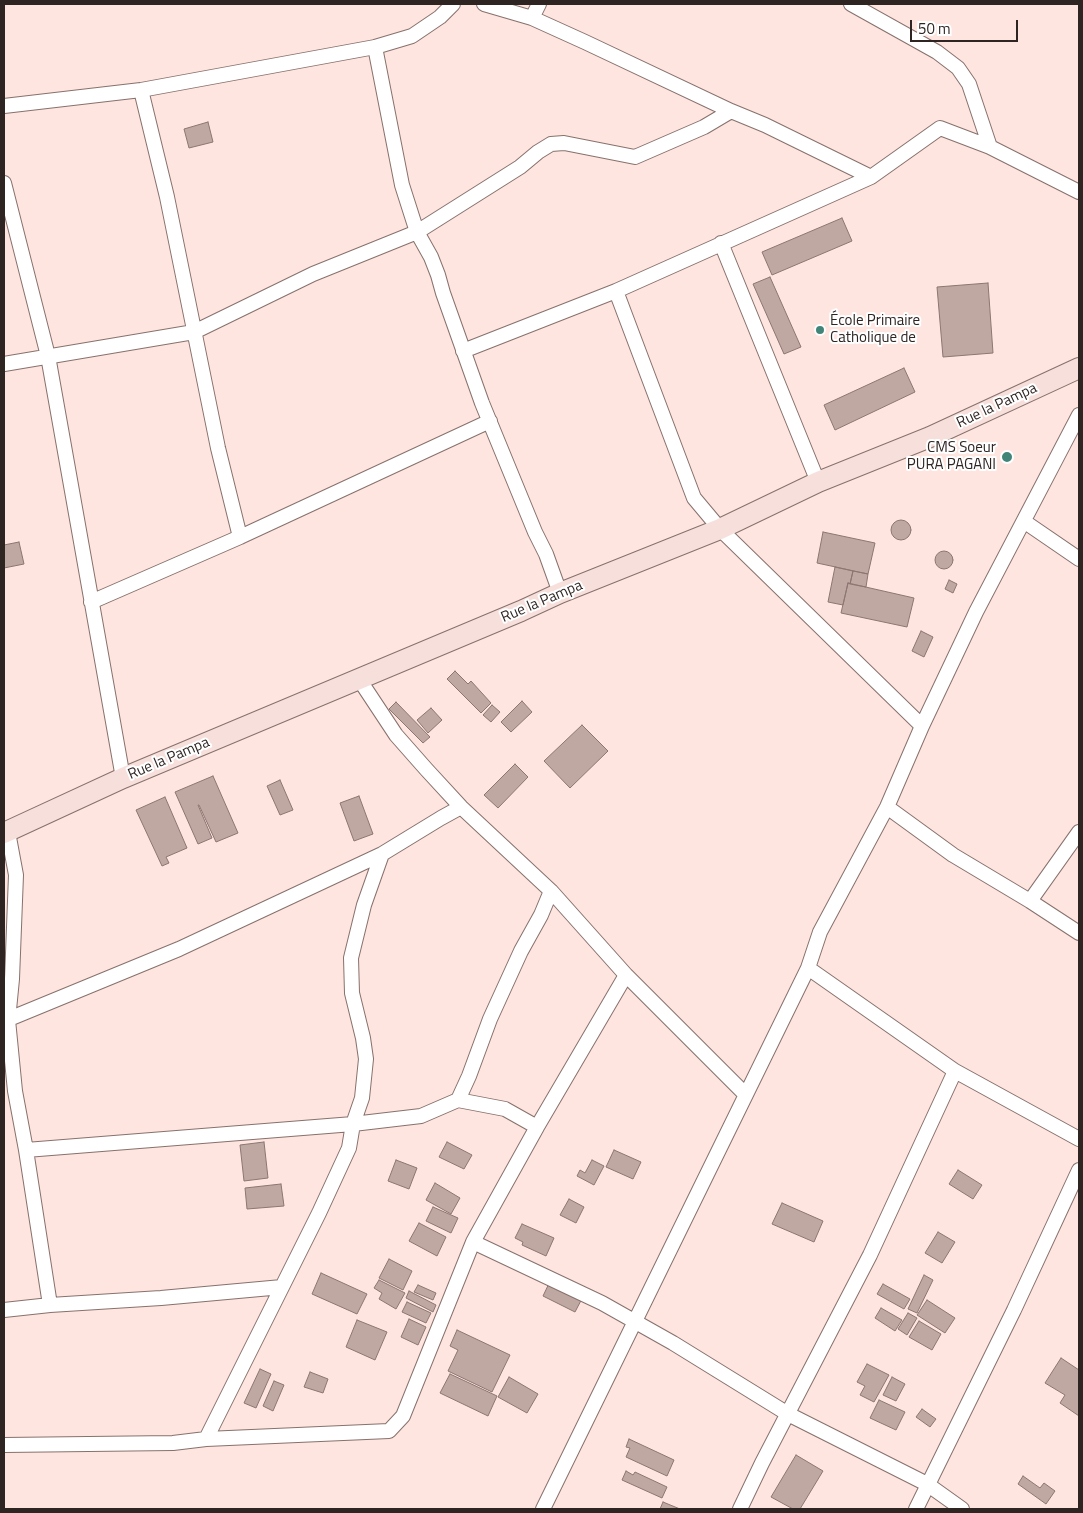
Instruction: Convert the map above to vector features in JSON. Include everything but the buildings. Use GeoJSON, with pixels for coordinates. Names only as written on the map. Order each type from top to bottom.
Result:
{"type":"FeatureCollection","features":[{"type":"Feature","properties":{"kind":"street"},"geometry":{"type":"LineString","coordinates":[[4,106],[141,90],[375,47],[412,36],[440,17],[453,4]]}},
{"type":"Feature","properties":{"kind":"street"},"geometry":{"type":"LineString","coordinates":[[484,4],[532,18],[765,125],[871,177]]}},
{"type":"Feature","properties":{"kind":"street"},"geometry":{"type":"LineString","coordinates":[[532,18],[540,4]]}},
{"type":"Feature","properties":{"kind":"street"},"geometry":{"type":"LineString","coordinates":[[851,4],[937,52],[958,68],[969,84],[990,147]]}},
{"type":"Feature","properties":{"kind":"street"},"geometry":{"type":"LineString","coordinates":[[375,47],[402,185],[417,232],[431,257],[482,403],[555,576],[560,593]]}},
{"type":"Feature","properties":{"kind":"street"},"geometry":{"type":"LineString","coordinates":[[141,90],[166,197],[222,465],[240,537]]}},
{"type":"Feature","properties":{"kind":"street"},"geometry":{"type":"LineString","coordinates":[[4,364],[194,332],[313,274],[417,232],[520,167],[551,144],[564,143],[636,157],[704,127],[731,111]]}},
{"type":"Feature","properties":{"kind":"street"},"geometry":{"type":"LineString","coordinates":[[463,351],[616,291],[871,177],[940,128],[990,147],[1079,192]]}},
{"type":"Feature","properties":{"kind":"street"},"geometry":{"type":"LineString","coordinates":[[4,183],[48,356],[123,778]]}},
{"type":"Feature","properties":{"kind":"street"},"geometry":{"type":"LineString","coordinates":[[721,243],[818,482]]}},
{"type":"Feature","properties":{"kind":"street"},"geometry":{"type":"LineString","coordinates":[[616,291],[694,498],[720,529],[922,726]]}},
{"type":"Feature","properties":{"kind":"street","name":"Rue la Pampa"},"geometry":{"type":"LineString","coordinates":[[6,833],[123,778],[560,593],[720,529],[818,482],[930,437],[1079,368]]}},
{"type":"Feature","properties":{"kind":"street"},"geometry":{"type":"LineString","coordinates":[[543,1509],[808,968],[820,932],[887,807],[922,726],[976,612],[1025,522],[1079,415]]}},
{"type":"Feature","properties":{"kind":"street"},"geometry":{"type":"LineString","coordinates":[[91,602],[240,537],[490,421]]}},
{"type":"Feature","properties":{"kind":"street"},"geometry":{"type":"LineString","coordinates":[[1025,522],[1079,559]]}},
{"type":"Feature","properties":{"kind":"street"},"geometry":{"type":"LineString","coordinates":[[359,679],[396,735],[461,807],[551,891],[626,975],[745,1094]]}},
{"type":"Feature","properties":{"kind":"street"},"geometry":{"type":"LineString","coordinates":[[6,1020],[179,950],[382,854],[461,807]]}},
{"type":"Feature","properties":{"kind":"street"},"geometry":{"type":"LineString","coordinates":[[887,807],[952,855],[1030,901],[1079,933]]}},
{"type":"Feature","properties":{"kind":"street"},"geometry":{"type":"LineString","coordinates":[[1030,901],[1079,832]]}},
{"type":"Feature","properties":{"kind":"street"},"geometry":{"type":"LineString","coordinates":[[6,833],[16,875],[12,979],[6,1020],[14,1091],[26,1150],[50,1305]]}},
{"type":"Feature","properties":{"kind":"street"},"geometry":{"type":"LineString","coordinates":[[206,1439],[349,1148],[362,1098],[366,1059],[352,993],[351,958],[364,905],[382,854]]}},
{"type":"Feature","properties":{"kind":"street"},"geometry":{"type":"LineString","coordinates":[[458,1100],[490,1019],[551,891]]}},
{"type":"Feature","properties":{"kind":"street"},"geometry":{"type":"LineString","coordinates":[[808,968],[955,1071],[1079,1139]]}},
{"type":"Feature","properties":{"kind":"street"},"geometry":{"type":"LineString","coordinates":[[4,1445],[173,1442],[389,1431],[403,1416],[473,1242],[537,1127],[626,975]]}},
{"type":"Feature","properties":{"kind":"street"},"geometry":{"type":"LineString","coordinates":[[740,1509],[870,1255],[955,1071]]}},
{"type":"Feature","properties":{"kind":"street"},"geometry":{"type":"LineString","coordinates":[[26,1150],[354,1124],[421,1116],[458,1100],[505,1109],[537,1127]]}},
{"type":"Feature","properties":{"kind":"street"},"geometry":{"type":"LineString","coordinates":[[916,1509],[1014,1310],[1079,1170]]}},
{"type":"Feature","properties":{"kind":"street"},"geometry":{"type":"LineString","coordinates":[[473,1242],[602,1303],[673,1343],[788,1414],[927,1484],[962,1509]]}},
{"type":"Feature","properties":{"kind":"street"},"geometry":{"type":"LineString","coordinates":[[4,1310],[282,1287]]}},
{"type":"Feature","properties":{"kind":"place","name":"École Primaire Catholique de"},"geometry":{"type":"Point","coordinates":[820,330]}},
{"type":"Feature","properties":{"kind":"place","name":"CMS Soeur PURA PAGANI"},"geometry":{"type":"Point","coordinates":[1007,457]}}]}
